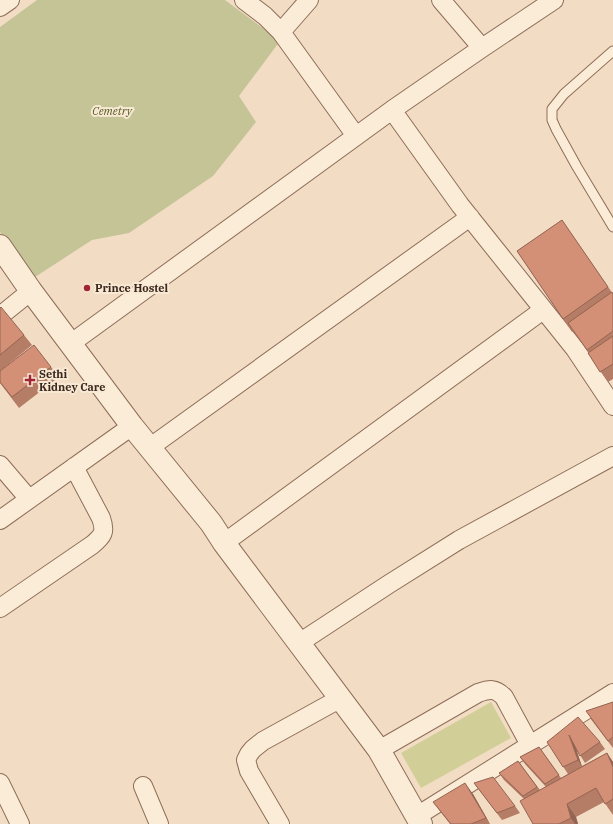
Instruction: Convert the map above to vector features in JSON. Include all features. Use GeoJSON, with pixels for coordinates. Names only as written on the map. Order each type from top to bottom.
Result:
{"type":"FeatureCollection","features":[{"type":"Feature","properties":{"kind":"street"},"geometry":{"type":"LineString","coordinates":[[0,7],[10,0]]}},
{"type":"Feature","properties":{"kind":"street"},"geometry":{"type":"LineString","coordinates":[[244,0],[265,16],[281,32],[356,136]]}},
{"type":"Feature","properties":{"kind":"street"},"geometry":{"type":"LineString","coordinates":[[281,32],[309,0]]}},
{"type":"Feature","properties":{"kind":"street"},"geometry":{"type":"LineString","coordinates":[[441,0],[482,48]]}},
{"type":"Feature","properties":{"kind":"street"},"geometry":{"type":"LineString","coordinates":[[70,344],[392,110],[554,0]]}},
{"type":"Feature","properties":{"kind":"street"},"geometry":{"type":"LineString","coordinates":[[392,110],[470,217],[575,349],[613,406]]}},
{"type":"Feature","properties":{"kind":"street"},"geometry":{"type":"LineString","coordinates":[[149,448],[470,217]]}},
{"type":"Feature","properties":{"kind":"street"},"geometry":{"type":"LineString","coordinates":[[0,246],[70,344],[149,448],[211,523],[379,750],[419,820],[530,745],[613,693]]}},
{"type":"Feature","properties":{"kind":"street"},"geometry":{"type":"LineString","coordinates":[[0,316],[31,291]]}},
{"type":"Feature","properties":{"kind":"street"},"geometry":{"type":"LineString","coordinates":[[224,542],[543,310]]}},
{"type":"Feature","properties":{"kind":"street"},"geometry":{"type":"LineString","coordinates":[[0,520],[132,426]]}},
{"type":"Feature","properties":{"kind":"street"},"geometry":{"type":"LineString","coordinates":[[299,643],[459,540],[613,456]]}},
{"type":"Feature","properties":{"kind":"street"},"geometry":{"type":"LineString","coordinates":[[0,465],[29,499]]}},
{"type":"Feature","properties":{"kind":"street"},"geometry":{"type":"LineString","coordinates":[[0,608],[92,545],[104,532],[101,518],[74,467]]}},
{"type":"Feature","properties":{"kind":"street"},"geometry":{"type":"LineString","coordinates":[[379,750],[478,693],[489,690],[499,692],[504,697],[530,745]]}},
{"type":"Feature","properties":{"kind":"street"},"geometry":{"type":"LineString","coordinates":[[280,824],[249,771],[246,760],[253,749],[264,741],[341,698]]}},
{"type":"Feature","properties":{"kind":"street"},"geometry":{"type":"LineString","coordinates":[[0,783],[20,824]]}},
{"type":"Feature","properties":{"kind":"street"},"geometry":{"type":"LineString","coordinates":[[143,786],[159,824]]}},
{"type":"Feature","properties":{"kind":"lane"},"geometry":{"type":"LineString","coordinates":[[613,51],[564,94],[552,108],[552,120],[556,129],[613,227]]}},
{"type":"Feature","properties":{"kind":"shaded area"},"geometry":{"type":"Polygon","coordinates":[[[491,702],[511,738],[421,788],[401,753],[491,702]]]}},
{"type":"Feature","properties":{"kind":"green space","name":"Cemetry"},"geometry":{"type":"Polygon","coordinates":[[[37,0],[225,0],[280,41],[239,96],[256,122],[213,176],[129,233],[92,240],[32,279],[0,232],[0,27],[37,0]]]}},
{"type":"Feature","properties":{"kind":"building"},"geometry":{"type":"Polygon","coordinates":[[[562,220],[608,287],[563,319],[517,251],[562,220]]]}},
{"type":"Feature","properties":{"kind":"building"},"geometry":{"type":"Polygon","coordinates":[[[612,292],[613,331],[587,350],[568,323],[612,292]]]}},
{"type":"Feature","properties":{"kind":"building"},"geometry":{"type":"Polygon","coordinates":[[[1,307],[24,335],[0,355],[0,308],[1,307]]]}},
{"type":"Feature","properties":{"kind":"building"},"geometry":{"type":"Polygon","coordinates":[[[613,336],[613,364],[600,372],[588,353],[613,336]]]}},
{"type":"Feature","properties":{"kind":"building"},"geometry":{"type":"Polygon","coordinates":[[[34,345],[51,367],[12,397],[0,382],[0,371],[34,345]]]}},
{"type":"Feature","properties":{"kind":"building"},"geometry":{"type":"Polygon","coordinates":[[[613,702],[613,737],[608,741],[586,711],[613,702]]]}},
{"type":"Feature","properties":{"kind":"building"},"geometry":{"type":"Polygon","coordinates":[[[578,717],[600,742],[580,756],[569,735],[578,760],[563,767],[547,742],[578,717]]]}},
{"type":"Feature","properties":{"kind":"building"},"geometry":{"type":"Polygon","coordinates":[[[539,747],[559,775],[545,784],[520,757],[539,747]]]}},
{"type":"Feature","properties":{"kind":"building"},"geometry":{"type":"Polygon","coordinates":[[[607,753],[613,767],[613,799],[605,804],[596,788],[567,804],[571,818],[559,824],[533,824],[520,801],[607,753]]]}},
{"type":"Feature","properties":{"kind":"building"},"geometry":{"type":"Polygon","coordinates":[[[518,761],[537,787],[523,796],[499,773],[518,761]]]}},
{"type":"Feature","properties":{"kind":"building"},"geometry":{"type":"Polygon","coordinates":[[[493,777],[515,806],[497,813],[474,783],[493,777]]]}},
{"type":"Feature","properties":{"kind":"building"},"geometry":{"type":"Polygon","coordinates":[[[465,783],[486,818],[471,824],[451,824],[433,802],[465,783]]]}},
{"type":"Feature","properties":{"kind":"place","name":"Prince Hostel"},"geometry":{"type":"Point","coordinates":[87,288]}},
{"type":"Feature","properties":{"kind":"place","name":"Sethi Kidney Care"},"geometry":{"type":"Point","coordinates":[30,380]}}]}
